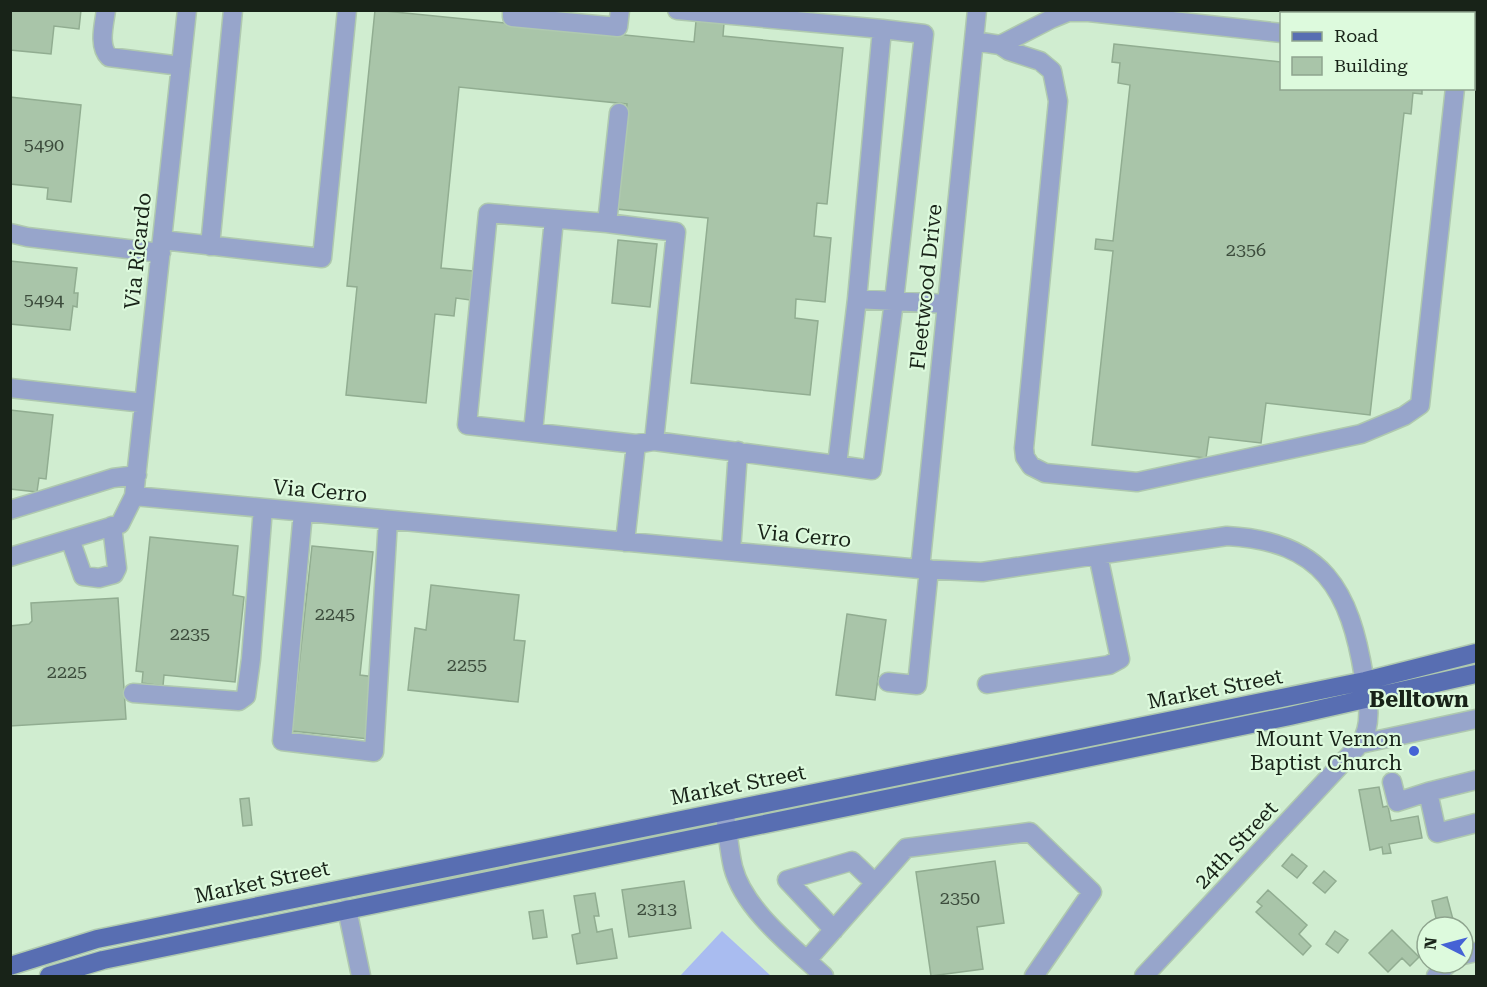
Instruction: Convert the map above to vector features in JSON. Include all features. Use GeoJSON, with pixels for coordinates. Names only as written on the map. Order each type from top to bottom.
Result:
{"type":"FeatureCollection","features":[{"type":"Feature","properties":{"kind":"main road","name":"Market Street"},"geometry":{"type":"LineString","coordinates":[[49,976],[103,960],[728,831],[1367,690],[1476,652]]}},
{"type":"Feature","properties":{"kind":"main road","name":"Market Street"},"geometry":{"type":"LineString","coordinates":[[10,966],[97,939],[724,811],[1367,690],[1476,674]]}},
{"type":"Feature","properties":{"kind":"street"},"geometry":{"type":"LineString","coordinates":[[106,10],[102,39],[104,52],[109,57],[181,66]]}},
{"type":"Feature","properties":{"kind":"street","name":"Via Ricardo"},"geometry":{"type":"LineString","coordinates":[[112,526],[120,524],[134,496],[187,10]]}},
{"type":"Feature","properties":{"kind":"street"},"geometry":{"type":"LineString","coordinates":[[210,246],[234,10]]}},
{"type":"Feature","properties":{"kind":"street"},"geometry":{"type":"LineString","coordinates":[[10,233],[27,237],[162,247],[210,246],[322,258],[347,10]]}},
{"type":"Feature","properties":{"kind":"street"},"geometry":{"type":"LineString","coordinates":[[512,10],[512,17],[618,27],[620,10]]}},
{"type":"Feature","properties":{"kind":"street"},"geometry":{"type":"LineString","coordinates":[[625,542],[645,442],[676,232],[488,213],[467,425],[645,442],[738,452],[872,470],[894,301],[924,34],[677,10]]}},
{"type":"Feature","properties":{"kind":"street","name":"Fleetwood Drive"},"geometry":{"type":"LineString","coordinates":[[888,682],[917,685],[924,569],[947,304],[977,10]]}},
{"type":"Feature","properties":{"kind":"street"},"geometry":{"type":"LineString","coordinates":[[1000,45],[1068,12],[1089,12],[1280,33]]}},
{"type":"Feature","properties":{"kind":"street"},"geometry":{"type":"LineString","coordinates":[[837,465],[857,298],[882,29]]}},
{"type":"Feature","properties":{"kind":"street"},"geometry":{"type":"LineString","coordinates":[[974,41],[1000,45],[1009,51],[1040,61],[1052,71],[1058,101],[1024,448],[1025,457],[1031,466],[1045,473],[1137,482],[1361,434],[1404,416],[1420,405],[1455,90]]}},
{"type":"Feature","properties":{"kind":"street"},"geometry":{"type":"LineString","coordinates":[[607,224],[619,113]]}},
{"type":"Feature","properties":{"kind":"street"},"geometry":{"type":"LineString","coordinates":[[533,432],[554,219]]}},
{"type":"Feature","properties":{"kind":"street"},"geometry":{"type":"LineString","coordinates":[[857,298],[947,304]]}},
{"type":"Feature","properties":{"kind":"street"},"geometry":{"type":"LineString","coordinates":[[10,388],[144,403]]}},
{"type":"Feature","properties":{"kind":"street"},"geometry":{"type":"LineString","coordinates":[[730,551],[738,452]]}},
{"type":"Feature","properties":{"kind":"street"},"geometry":{"type":"LineString","coordinates":[[10,510],[113,478],[137,475]]}},
{"type":"Feature","properties":{"kind":"street","name":"Via Cerro"},"geometry":{"type":"LineString","coordinates":[[134,496],[924,569],[982,572],[1227,536],[1259,539],[1290,548],[1309,559],[1337,590],[1351,618],[1359,644],[1367,690]]}},
{"type":"Feature","properties":{"kind":"street"},"geometry":{"type":"LineString","coordinates":[[133,693],[238,701],[246,696],[263,508]]}},
{"type":"Feature","properties":{"kind":"street"},"geometry":{"type":"LineString","coordinates":[[303,512],[282,741],[374,752],[388,520]]}},
{"type":"Feature","properties":{"kind":"street"},"geometry":{"type":"LineString","coordinates":[[10,557],[112,526],[117,568],[114,574],[99,578],[82,576],[70,539]]}},
{"type":"Feature","properties":{"kind":"street"},"geometry":{"type":"LineString","coordinates":[[987,684],[1109,665],[1120,659],[1098,555]]}},
{"type":"Feature","properties":{"kind":"street","name":"24th Street"},"geometry":{"type":"LineString","coordinates":[[1144,976],[1360,744],[1367,731],[1367,690]]}},
{"type":"Feature","properties":{"kind":"street"},"geometry":{"type":"LineString","coordinates":[[1360,744],[1455,725],[1476,718]]}},
{"type":"Feature","properties":{"kind":"street"},"geometry":{"type":"LineString","coordinates":[[1392,782],[1397,802],[1476,780]]}},
{"type":"Feature","properties":{"kind":"street"},"geometry":{"type":"LineString","coordinates":[[1428,792],[1437,833],[1476,823]]}},
{"type":"Feature","properties":{"kind":"street"},"geometry":{"type":"LineString","coordinates":[[724,811],[733,868],[747,898],[773,928],[824,976]]}},
{"type":"Feature","properties":{"kind":"street"},"geometry":{"type":"LineString","coordinates":[[807,960],[906,848],[1030,832],[1092,892],[1034,976]]}},
{"type":"Feature","properties":{"kind":"street"},"geometry":{"type":"LineString","coordinates":[[834,930],[787,880],[852,861],[875,883]]}},
{"type":"Feature","properties":{"kind":"street"},"geometry":{"type":"LineString","coordinates":[[347,909],[361,976]]}},
{"type":"Feature","properties":{"kind":"water"},"geometry":{"type":"Polygon","coordinates":[[[722,931],[771,976],[680,976],[722,931]]]}},
{"type":"Feature","properties":{"kind":"building"},"geometry":{"type":"Polygon","coordinates":[[[10,10],[81,10],[79,29],[54,26],[51,54],[10,50],[10,10]]]}},
{"type":"Feature","properties":{"kind":"building"},"geometry":{"type":"Polygon","coordinates":[[[375,10],[694,42],[696,21],[724,23],[723,36],[843,48],[827,204],[817,203],[814,236],[831,238],[825,302],[796,299],[795,318],[818,321],[810,395],[691,383],[708,218],[616,209],[627,104],[459,87],[441,268],[473,271],[470,300],[456,298],[454,316],[435,314],[426,403],[346,395],[357,287],[347,286],[375,10]]]}},
{"type":"Feature","properties":{"kind":"building"},"geometry":{"type":"Polygon","coordinates":[[[1114,44],[1280,62],[1280,90],[1422,90],[1422,94],[1413,93],[1411,114],[1404,113],[1370,415],[1266,403],[1261,443],[1209,437],[1206,458],[1092,445],[1113,251],[1095,249],[1096,239],[1113,241],[1130,85],[1118,83],[1120,63],[1112,62],[1114,44]]]}},
{"type":"Feature","properties":{"kind":"building"},"geometry":{"type":"Polygon","coordinates":[[[10,97],[81,105],[71,202],[47,199],[48,188],[10,184],[10,97]]]}},
{"type":"Feature","properties":{"kind":"building"},"geometry":{"type":"Polygon","coordinates":[[[618,240],[657,244],[650,307],[612,303],[618,240]]]}},
{"type":"Feature","properties":{"kind":"building"},"geometry":{"type":"Polygon","coordinates":[[[10,261],[77,268],[74,293],[78,293],[77,307],[73,306],[70,330],[10,324],[10,261]]]}},
{"type":"Feature","properties":{"kind":"building"},"geometry":{"type":"Polygon","coordinates":[[[10,410],[53,415],[46,479],[39,478],[37,492],[10,489],[10,410]]]}},
{"type":"Feature","properties":{"kind":"building"},"geometry":{"type":"Polygon","coordinates":[[[150,537],[238,546],[233,595],[244,597],[235,682],[164,675],[163,686],[142,683],[143,672],[136,671],[150,537]]]}},
{"type":"Feature","properties":{"kind":"building"},"geometry":{"type":"Polygon","coordinates":[[[312,546],[373,552],[360,675],[375,677],[369,739],[292,731],[312,546]]]}},
{"type":"Feature","properties":{"kind":"building"},"geometry":{"type":"Polygon","coordinates":[[[431,585],[519,595],[514,640],[525,641],[518,702],[408,690],[415,628],[426,630],[431,585]]]}},
{"type":"Feature","properties":{"kind":"building"},"geometry":{"type":"Polygon","coordinates":[[[118,598],[126,719],[10,726],[10,626],[29,624],[32,621],[31,603],[118,598]]]}},
{"type":"Feature","properties":{"kind":"building"},"geometry":{"type":"Polygon","coordinates":[[[847,614],[886,620],[875,700],[836,695],[847,614]]]}},
{"type":"Feature","properties":{"kind":"building"},"geometry":{"type":"Polygon","coordinates":[[[1379,787],[1383,807],[1388,806],[1391,821],[1418,816],[1422,838],[1389,844],[1391,853],[1383,854],[1382,847],[1370,850],[1359,790],[1379,787]]]}},
{"type":"Feature","properties":{"kind":"building"},"geometry":{"type":"Polygon","coordinates":[[[249,798],[252,825],[243,826],[240,799],[249,798]]]}},
{"type":"Feature","properties":{"kind":"building"},"geometry":{"type":"Polygon","coordinates":[[[1292,854],[1307,866],[1297,878],[1282,866],[1292,854]]]}},
{"type":"Feature","properties":{"kind":"building"},"geometry":{"type":"Polygon","coordinates":[[[995,861],[1004,923],[977,927],[983,969],[931,976],[916,872],[995,861]]]}},
{"type":"Feature","properties":{"kind":"building"},"geometry":{"type":"Polygon","coordinates":[[[1324,871],[1336,881],[1325,893],[1313,883],[1324,871]]]}},
{"type":"Feature","properties":{"kind":"building"},"geometry":{"type":"Polygon","coordinates":[[[684,881],[691,928],[629,937],[622,890],[684,881]]]}},
{"type":"Feature","properties":{"kind":"building"},"geometry":{"type":"Polygon","coordinates":[[[1268,890],[1307,925],[1299,934],[1311,946],[1303,955],[1256,912],[1262,906],[1257,902],[1268,890]]]}},
{"type":"Feature","properties":{"kind":"building"},"geometry":{"type":"Polygon","coordinates":[[[595,893],[599,916],[594,916],[597,932],[612,929],[617,958],[577,964],[572,935],[580,933],[574,896],[595,893]]]}},
{"type":"Feature","properties":{"kind":"building"},"geometry":{"type":"Polygon","coordinates":[[[1447,897],[1452,915],[1435,915],[1432,901],[1447,897]]]}},
{"type":"Feature","properties":{"kind":"building"},"geometry":{"type":"Polygon","coordinates":[[[543,910],[547,937],[533,939],[529,912],[543,910]]]}},
{"type":"Feature","properties":{"kind":"building"},"geometry":{"type":"Polygon","coordinates":[[[1392,930],[1415,953],[1415,961],[1410,966],[1402,958],[1388,972],[1369,953],[1392,930]]]}},
{"type":"Feature","properties":{"kind":"building"},"geometry":{"type":"Polygon","coordinates":[[[1335,931],[1348,940],[1338,953],[1326,944],[1335,931]]]}},
{"type":"Feature","properties":{"kind":"place","name":"Mount Vernon Baptist Church"},"geometry":{"type":"Point","coordinates":[1414,751]}},
{"type":"Feature","properties":{"kind":"district","name":"Belltown"},"geometry":{"type":"Point","coordinates":[1419,699]}}]}
